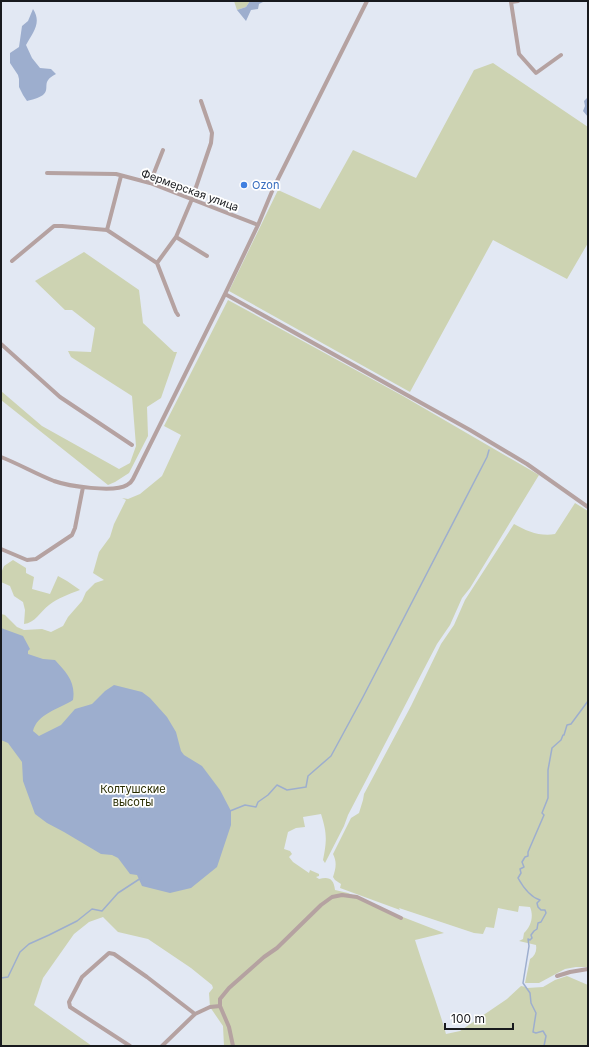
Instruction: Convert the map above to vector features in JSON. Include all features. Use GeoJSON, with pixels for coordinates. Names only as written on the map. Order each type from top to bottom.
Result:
{"type":"FeatureCollection","features":[{"type":"Feature","properties":{"kind":"street"},"geometry":{"type":"LineString","coordinates":[[1,456],[55,481],[82,487],[110,489],[119,488],[127,485],[134,479],[225,294],[258,225],[273,189],[367,1]]}},
{"type":"Feature","properties":{"kind":"street"},"geometry":{"type":"LineString","coordinates":[[518,1],[512,2],[519,54],[536,73],[561,55]]}},
{"type":"Feature","properties":{"kind":"street"},"geometry":{"type":"LineString","coordinates":[[156,263],[176,238],[192,199],[212,138],[212,133],[201,101]]}},
{"type":"Feature","properties":{"kind":"street"},"geometry":{"type":"LineString","coordinates":[[150,183],[163,150]]}},
{"type":"Feature","properties":{"kind":"street","name":"Фермерская улица"},"geometry":{"type":"LineString","coordinates":[[47,173],[116,174],[150,183],[258,225]]}},
{"type":"Feature","properties":{"kind":"street"},"geometry":{"type":"LineString","coordinates":[[107,230],[121,176]]}},
{"type":"Feature","properties":{"kind":"street"},"geometry":{"type":"LineString","coordinates":[[12,261],[54,226],[107,230],[156,263],[178,315]]}},
{"type":"Feature","properties":{"kind":"street"},"geometry":{"type":"LineString","coordinates":[[176,238],[207,256]]}},
{"type":"Feature","properties":{"kind":"street"},"geometry":{"type":"LineString","coordinates":[[225,294],[470,430],[527,464],[588,507]]}},
{"type":"Feature","properties":{"kind":"street"},"geometry":{"type":"LineString","coordinates":[[1,344],[60,397],[132,445]]}},
{"type":"Feature","properties":{"kind":"street"},"geometry":{"type":"LineString","coordinates":[[1,549],[27,560],[36,558],[72,535],[75,528],[82,487]]}},
{"type":"Feature","properties":{"kind":"street"},"geometry":{"type":"LineString","coordinates":[[233,1046],[229,1027],[220,1006],[220,999],[229,988],[264,957],[277,948],[332,897],[342,895],[356,897],[402,918]]}},
{"type":"Feature","properties":{"kind":"street"},"geometry":{"type":"LineString","coordinates":[[130,1046],[70,1007],[69,1002],[82,977],[109,953],[114,954],[147,977],[195,1014]]}},
{"type":"Feature","properties":{"kind":"street"},"geometry":{"type":"LineString","coordinates":[[557,976],[588,969]]}},
{"type":"Feature","properties":{"kind":"street"},"geometry":{"type":"LineString","coordinates":[[162,1046],[195,1014],[220,1006]]}},
{"type":"Feature","properties":{"kind":"green space"},"geometry":{"type":"Polygon","coordinates":[[[234,1],[250,1],[246,7],[237,10],[234,1]]]}},
{"type":"Feature","properties":{"kind":"green space"},"geometry":{"type":"Polygon","coordinates":[[[493,63],[588,127],[588,243],[567,279],[493,240],[410,392],[229,291],[278,190],[320,209],[353,150],[416,178],[474,70],[493,63]]]}},
{"type":"Feature","properties":{"kind":"green space"},"geometry":{"type":"Polygon","coordinates":[[[84,252],[139,290],[143,323],[174,352],[177,352],[161,398],[147,407],[148,436],[129,473],[108,485],[1,400],[1,391],[42,426],[119,469],[130,463],[136,446],[132,396],[71,357],[68,351],[91,352],[95,328],[72,310],[65,310],[35,281],[84,252]]]}},
{"type":"Feature","properties":{"kind":"green space","name":"Колтушские высоты"},"geometry":{"type":"Polygon","coordinates":[[[228,300],[403,396],[539,475],[470,588],[462,598],[450,625],[437,644],[348,815],[325,863],[323,860],[326,837],[321,814],[303,817],[305,827],[296,828],[288,832],[284,849],[290,851],[292,854],[289,857],[293,862],[309,873],[310,870],[319,874],[319,876],[316,877],[319,879],[330,879],[335,890],[348,893],[395,914],[444,933],[415,940],[446,1034],[460,1031],[507,999],[521,986],[527,988],[543,987],[555,980],[567,976],[588,985],[588,1046],[224,1046],[223,1026],[210,1007],[209,993],[213,988],[212,985],[191,968],[148,939],[118,932],[103,917],[89,922],[74,934],[43,978],[34,1005],[92,1046],[1,1046],[1,614],[5,615],[17,627],[24,630],[42,629],[51,632],[63,626],[68,617],[82,601],[86,592],[95,583],[104,580],[93,573],[99,552],[110,537],[114,524],[126,500],[122,498],[128,499],[140,494],[162,476],[181,435],[164,426],[228,300]]]}},
{"type":"Feature","properties":{"kind":"green space"},"geometry":{"type":"Polygon","coordinates":[[[575,503],[588,511],[588,967],[565,969],[539,983],[525,983],[530,959],[535,953],[536,945],[519,941],[523,939],[524,933],[531,921],[532,914],[530,907],[519,906],[518,912],[498,908],[494,928],[486,927],[483,934],[474,933],[399,908],[400,910],[340,888],[341,884],[333,877],[336,865],[333,854],[351,818],[359,813],[364,794],[411,706],[441,644],[454,625],[465,600],[514,524],[534,533],[544,535],[555,534],[575,503]]]}},
{"type":"Feature","properties":{"kind":"green space"},"geometry":{"type":"Polygon","coordinates":[[[13,560],[26,568],[26,573],[34,577],[32,589],[50,594],[58,576],[80,590],[56,600],[31,622],[24,624],[25,610],[23,602],[14,596],[10,586],[1,582],[1,573],[4,566],[13,560]]]}},
{"type":"Feature","properties":{"kind":"water"},"geometry":{"type":"Polygon","coordinates":[[[250,1],[265,1],[259,4],[258,9],[251,10],[246,21],[237,10],[246,7],[250,1]]]}},
{"type":"Feature","properties":{"kind":"water"},"geometry":{"type":"Polygon","coordinates":[[[33,9],[36,14],[37,23],[34,32],[26,45],[32,58],[40,68],[51,69],[56,74],[48,80],[46,90],[43,95],[27,101],[19,87],[18,75],[10,63],[10,53],[19,47],[22,26],[28,21],[33,9]]]}},
{"type":"Feature","properties":{"kind":"water"},"geometry":{"type":"Polygon","coordinates":[[[588,97],[588,117],[583,111],[585,106],[584,101],[588,97]]]}},
{"type":"Feature","properties":{"kind":"water"},"geometry":{"type":"Polygon","coordinates":[[[1,628],[23,636],[30,649],[28,654],[43,659],[55,660],[72,683],[74,694],[73,700],[49,712],[39,720],[33,731],[39,736],[61,725],[75,709],[92,704],[105,691],[114,685],[142,692],[150,698],[167,717],[176,732],[181,751],[184,755],[202,766],[220,790],[231,811],[231,825],[217,867],[191,888],[170,893],[142,886],[137,875],[130,874],[118,858],[112,855],[101,854],[47,823],[35,814],[23,781],[22,762],[8,743],[1,740],[1,628]]]}},
{"type":"Feature","properties":{"kind":"waterway"},"geometry":{"type":"LineString","coordinates":[[230,811],[245,805],[256,807],[258,802],[268,795],[277,785],[287,790],[306,787],[308,776],[331,756],[487,457],[489,450]]}},
{"type":"Feature","properties":{"kind":"waterway"},"geometry":{"type":"LineString","coordinates":[[544,1046],[546,1036],[543,1031],[536,1033],[533,1032],[536,1013],[531,1003],[530,993],[523,983],[529,946],[528,939],[530,940],[532,938],[531,935],[537,929],[538,923],[541,922],[546,913],[545,910],[541,910],[538,907],[537,903],[540,900],[536,899],[530,894],[518,878],[521,873],[520,869],[524,867],[522,862],[525,857],[528,856],[528,852],[544,815],[542,813],[548,798],[548,770],[552,748],[561,740],[567,725],[571,724],[588,701]]}},
{"type":"Feature","properties":{"kind":"waterway"},"geometry":{"type":"LineString","coordinates":[[1,978],[8,977],[20,952],[29,944],[77,921],[92,909],[102,911],[118,893],[141,878]]}},
{"type":"Feature","properties":{"kind":"place","name":"Ozon"},"geometry":{"type":"Point","coordinates":[244,185]}}]}
